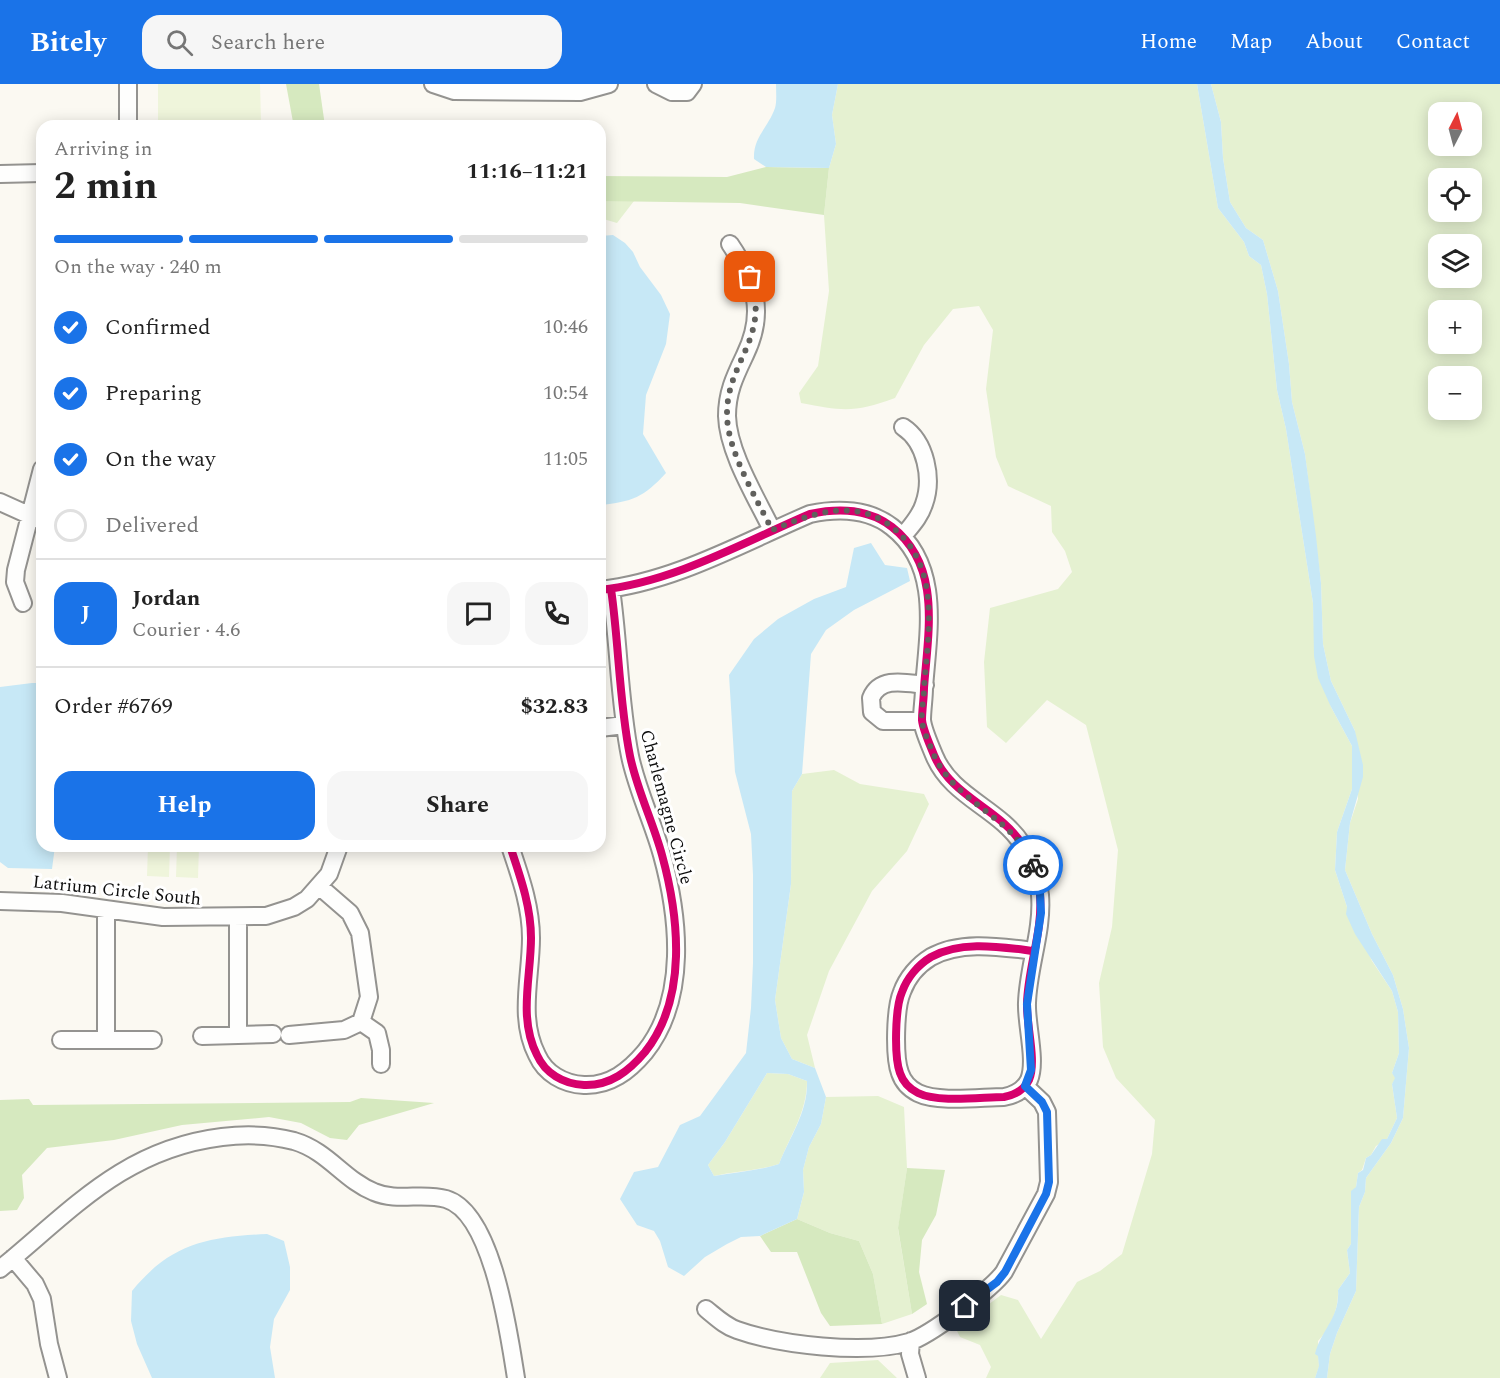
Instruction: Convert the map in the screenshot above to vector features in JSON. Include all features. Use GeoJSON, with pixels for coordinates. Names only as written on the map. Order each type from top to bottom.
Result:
{"type":"FeatureCollection","features":[{"type":"Feature","properties":{"kind":"street"},"geometry":{"type":"LineString","coordinates":[[128,84],[128,120]]}},
{"type":"Feature","properties":{"kind":"street"},"geometry":{"type":"LineString","coordinates":[[433,84],[454,91],[580,92],[609,84]]}},
{"type":"Feature","properties":{"kind":"street"},"geometry":{"type":"LineString","coordinates":[[656,84],[679,94],[687,92],[693,84]]}},
{"type":"Feature","properties":{"kind":"street"},"geometry":{"type":"LineString","coordinates":[[0,174],[36,173]]}},
{"type":"Feature","properties":{"kind":"street"},"geometry":{"type":"LineString","coordinates":[[730,244],[750,277],[756,297],[756,318],[753,335],[730,388],[728,424],[736,454],[772,530]]}},
{"type":"Feature","properties":{"kind":"street"},"geometry":{"type":"LineString","coordinates":[[903,427],[920,443],[928,482],[924,506],[903,536]]}},
{"type":"Feature","properties":{"kind":"street"},"geometry":{"type":"LineString","coordinates":[[0,502],[36,518],[16,570],[17,593],[23,603]]}},
{"type":"Feature","properties":{"kind":"street"},"geometry":{"type":"LineString","coordinates":[[606,590],[632,585],[682,570],[810,514],[839,510],[871,516],[886,523],[903,536],[921,561],[926,578],[928,600],[922,721],[934,756],[945,773],[964,794],[1008,828],[1030,857],[1040,892],[1041,913],[1027,1004],[1031,1070],[1025,1086],[1012,1095],[1004,1097],[930,1096],[911,1089],[904,1081],[898,1062],[898,1008],[901,993],[908,978],[930,958],[944,951],[972,947],[1034,951]]}},
{"type":"Feature","properties":{"kind":"street","name":"Charlemagne Circle"},"geometry":{"type":"LineString","coordinates":[[512,852],[525,894],[530,921],[527,1017],[536,1054],[542,1065],[553,1075],[568,1082],[597,1084],[612,1079],[635,1064],[660,1027],[673,982],[676,956],[671,898],[662,856],[630,759],[624,725],[618,633],[606,593]]}},
{"type":"Feature","properties":{"kind":"street"},"geometry":{"type":"LineString","coordinates":[[922,721],[883,721],[872,712],[871,698],[878,687],[885,684],[925,685]]}},
{"type":"Feature","properties":{"kind":"street","name":"Charlemagne Circle"},"geometry":{"type":"LineString","coordinates":[[606,727],[624,725]]}},
{"type":"Feature","properties":{"kind":"street","name":"Latrium Circle South"},"geometry":{"type":"LineString","coordinates":[[0,900],[62,903],[163,917],[266,916],[294,908],[307,899],[329,874],[337,852]]}},
{"type":"Feature","properties":{"kind":"street"},"geometry":{"type":"LineString","coordinates":[[202,1036],[344,1030],[361,1022],[369,997],[360,933],[350,913],[320,886]]}},
{"type":"Feature","properties":{"kind":"street"},"geometry":{"type":"LineString","coordinates":[[106,910],[106,1040]]}},
{"type":"Feature","properties":{"kind":"street"},"geometry":{"type":"LineString","coordinates":[[238,918],[238,1035]]}},
{"type":"Feature","properties":{"kind":"street"},"geometry":{"type":"LineString","coordinates":[[361,1022],[377,1033],[381,1064]]}},
{"type":"Feature","properties":{"kind":"street"},"geometry":{"type":"LineString","coordinates":[[62,1040],[153,1040]]}},
{"type":"Feature","properties":{"kind":"street"},"geometry":{"type":"LineString","coordinates":[[706,1309],[736,1330],[803,1344],[843,1348],[911,1341],[997,1282],[1046,1194],[1049,1182],[1047,1112],[1042,1102],[1025,1086]]}},
{"type":"Feature","properties":{"kind":"street"},"geometry":{"type":"LineString","coordinates":[[57,1378],[42,1299],[35,1284],[6,1264],[90,1192],[141,1160],[188,1144],[227,1137],[257,1136],[296,1142],[330,1159],[362,1186],[375,1193],[390,1196],[444,1198],[463,1209],[478,1229],[490,1261],[505,1312],[516,1378]]}},
{"type":"Feature","properties":{"kind":"street"},"geometry":{"type":"LineString","coordinates":[[911,1341],[910,1354],[917,1378]]}},
{"type":"Feature","properties":{"kind":"green space"},"geometry":{"type":"Polygon","coordinates":[[[158,84],[260,84],[261,120],[158,120],[158,84]]]}},
{"type":"Feature","properties":{"kind":"green space"},"geometry":{"type":"Polygon","coordinates":[[[286,84],[319,84],[324,120],[293,120],[286,84]]]}},
{"type":"Feature","properties":{"kind":"green space"},"geometry":{"type":"Polygon","coordinates":[[[838,84],[1197,84],[1218,208],[1244,242],[1249,256],[1261,265],[1267,294],[1277,390],[1286,429],[1313,603],[1314,628],[1331,707],[1352,746],[1352,789],[1337,832],[1335,870],[1347,907],[1372,961],[1392,991],[1398,1012],[1399,1053],[1392,1073],[1396,1078],[1392,1084],[1397,1118],[1387,1139],[1376,1146],[1358,1173],[1351,1201],[1351,1244],[1347,1250],[1350,1273],[1338,1290],[1336,1311],[1330,1324],[1318,1341],[1319,1367],[1315,1378],[986,1378],[991,1367],[980,1345],[960,1337],[956,1329],[1001,1295],[1018,1300],[1041,1339],[1077,1282],[1100,1271],[1122,1254],[1152,1154],[1155,1120],[1116,1078],[1103,1047],[1099,983],[1112,927],[1118,850],[1086,725],[1047,700],[1006,743],[987,727],[984,662],[990,608],[1058,589],[1072,572],[1065,551],[1052,532],[1051,506],[1008,486],[996,457],[986,389],[993,330],[979,306],[953,309],[924,345],[895,398],[869,406],[848,409],[801,403],[799,393],[818,366],[829,291],[824,215],[829,168],[836,144],[832,115],[838,84]]]}},
{"type":"Feature","properties":{"kind":"green space"},"geometry":{"type":"Polygon","coordinates":[[[1211,84],[1500,84],[1500,1378],[1327,1378],[1330,1354],[1337,1333],[1356,1291],[1359,1207],[1365,1192],[1366,1178],[1391,1143],[1403,1118],[1409,1048],[1403,1009],[1393,975],[1372,934],[1345,870],[1350,823],[1358,799],[1355,731],[1331,681],[1323,644],[1321,583],[1305,454],[1292,402],[1278,291],[1263,240],[1246,228],[1230,202],[1223,158],[1221,122],[1211,84]]]}},
{"type":"Feature","properties":{"kind":"green space"},"geometry":{"type":"Polygon","coordinates":[[[766,167],[829,168],[824,215],[740,203],[606,201],[606,176],[727,177],[766,167]]]}},
{"type":"Feature","properties":{"kind":"green space"},"geometry":{"type":"Polygon","coordinates":[[[606,201],[634,201],[617,223],[606,220],[606,201]]]}},
{"type":"Feature","properties":{"kind":"green space"},"geometry":{"type":"Polygon","coordinates":[[[834,770],[860,784],[924,794],[929,804],[907,851],[872,891],[829,971],[807,1035],[815,1068],[792,1059],[781,1038],[775,1000],[791,884],[792,791],[802,774],[834,770]]]}},
{"type":"Feature","properties":{"kind":"green space"},"geometry":{"type":"Polygon","coordinates":[[[148,852],[170,852],[169,877],[147,876],[148,852]]]}},
{"type":"Feature","properties":{"kind":"green space"},"geometry":{"type":"Polygon","coordinates":[[[177,852],[199,852],[198,878],[176,877],[177,852]]]}},
{"type":"Feature","properties":{"kind":"green space"},"geometry":{"type":"Polygon","coordinates":[[[767,1073],[788,1074],[807,1081],[801,1114],[779,1164],[714,1176],[708,1165],[725,1142],[767,1073]]]}},
{"type":"Feature","properties":{"kind":"green space"},"geometry":{"type":"Polygon","coordinates":[[[878,1096],[904,1107],[907,1168],[898,1229],[912,1314],[882,1324],[873,1274],[859,1241],[830,1233],[797,1219],[804,1192],[803,1170],[809,1147],[821,1124],[826,1097],[878,1096]]]}},
{"type":"Feature","properties":{"kind":"green space"},"geometry":{"type":"Polygon","coordinates":[[[361,1098],[434,1103],[359,1125],[347,1140],[330,1138],[301,1123],[269,1117],[182,1125],[114,1140],[47,1148],[22,1175],[24,1198],[17,1210],[0,1211],[0,1100],[29,1099],[33,1105],[350,1102],[361,1098]]]}},
{"type":"Feature","properties":{"kind":"green space"},"geometry":{"type":"Polygon","coordinates":[[[907,1168],[945,1170],[936,1215],[922,1240],[919,1272],[927,1304],[912,1314],[898,1228],[907,1168]]]}},
{"type":"Feature","properties":{"kind":"green space"},"geometry":{"type":"Polygon","coordinates":[[[797,1219],[830,1233],[859,1241],[873,1274],[882,1324],[830,1326],[821,1313],[797,1252],[771,1252],[760,1236],[797,1219]]]}},
{"type":"Feature","properties":{"kind":"green space"},"geometry":{"type":"Polygon","coordinates":[[[878,1360],[897,1378],[820,1378],[830,1363],[878,1360]]]}},
{"type":"Feature","properties":{"kind":"water"},"geometry":{"type":"Polygon","coordinates":[[[776,84],[838,84],[832,115],[836,144],[829,168],[766,167],[754,159],[758,138],[775,108],[776,84]]]}},
{"type":"Feature","properties":{"kind":"water"},"geometry":{"type":"Polygon","coordinates":[[[1197,84],[1211,84],[1221,122],[1223,158],[1230,202],[1246,228],[1263,240],[1278,291],[1292,402],[1305,454],[1316,536],[1321,583],[1323,644],[1331,681],[1355,731],[1363,765],[1363,777],[1350,823],[1345,870],[1372,934],[1393,975],[1403,1009],[1409,1048],[1403,1118],[1391,1143],[1366,1178],[1365,1192],[1359,1207],[1356,1291],[1330,1354],[1327,1378],[1315,1378],[1319,1366],[1318,1356],[1315,1354],[1336,1308],[1338,1290],[1350,1273],[1347,1250],[1351,1244],[1351,1191],[1356,1187],[1358,1173],[1363,1170],[1366,1158],[1371,1155],[1382,1139],[1387,1139],[1397,1118],[1392,1084],[1395,1078],[1392,1073],[1399,1053],[1398,1012],[1392,991],[1355,934],[1346,914],[1347,907],[1335,870],[1337,832],[1352,789],[1352,746],[1318,678],[1314,656],[1313,603],[1286,429],[1277,390],[1267,294],[1261,265],[1249,256],[1244,242],[1218,208],[1197,84]]]}},
{"type":"Feature","properties":{"kind":"water"},"geometry":{"type":"Polygon","coordinates":[[[613,235],[633,252],[640,267],[661,295],[670,314],[666,344],[646,395],[643,434],[666,473],[651,488],[637,497],[606,504],[606,236],[613,235]]]}},
{"type":"Feature","properties":{"kind":"water"},"geometry":{"type":"Polygon","coordinates":[[[871,543],[885,565],[907,568],[910,581],[854,610],[826,630],[811,654],[802,774],[792,791],[791,884],[775,1000],[781,1038],[792,1059],[815,1068],[826,1097],[821,1124],[809,1147],[803,1170],[804,1192],[797,1219],[760,1236],[741,1237],[727,1244],[705,1257],[684,1276],[668,1267],[660,1241],[654,1231],[637,1225],[620,1199],[634,1172],[658,1167],[680,1125],[700,1116],[746,1053],[753,963],[753,875],[751,834],[735,772],[729,675],[754,639],[778,619],[814,599],[846,587],[854,548],[871,543]],[[767,1073],[725,1142],[708,1165],[714,1176],[779,1164],[798,1124],[807,1092],[807,1081],[788,1074],[767,1073]]]}},
{"type":"Feature","properties":{"kind":"water"},"geometry":{"type":"Polygon","coordinates":[[[36,683],[36,852],[54,852],[52,869],[8,868],[0,862],[0,687],[36,683]]]}},
{"type":"Feature","properties":{"kind":"water"},"geometry":{"type":"Polygon","coordinates":[[[267,1234],[284,1241],[290,1267],[290,1290],[274,1319],[270,1347],[275,1378],[152,1378],[137,1344],[131,1321],[132,1291],[161,1262],[192,1246],[226,1237],[267,1234]]]}},
{"type":"Feature","properties":{"kind":"cycle path"},"geometry":{"type":"LineString","coordinates":[[606,589],[627,586],[681,570],[810,514],[831,511],[863,513],[892,527],[908,543],[919,561],[925,580],[929,623],[922,720],[934,755],[952,782],[1001,821],[1022,844],[1034,868],[1040,895],[1039,922],[1027,1003],[1032,1063],[1029,1080],[1025,1087],[1019,1092],[1004,1097],[948,1099],[927,1096],[910,1087],[901,1076],[898,1066],[897,1020],[902,992],[917,968],[931,957],[955,948],[981,946],[1034,951]]}},
{"type":"Feature","properties":{"kind":"cycle path"},"geometry":{"type":"LineString","coordinates":[[512,852],[524,891],[531,926],[527,1012],[531,1041],[537,1055],[545,1067],[562,1080],[584,1085],[611,1080],[626,1071],[639,1059],[659,1031],[674,982],[676,957],[673,904],[668,879],[630,756],[611,589]]}},
{"type":"Feature","properties":{"kind":"way so far"},"geometry":{"type":"LineString","coordinates":[[750,277],[756,297],[756,318],[753,335],[730,388],[727,413],[729,435],[736,454],[772,530],[810,514],[839,510],[871,516],[886,523],[911,545],[921,561],[926,578],[927,648],[922,721],[934,756],[956,787],[1019,839],[1033,865]]}},
{"type":"Feature","properties":{"kind":"route"},"geometry":{"type":"LineString","coordinates":[[965,1306],[997,1282],[1005,1272],[1046,1194],[1049,1182],[1047,1112],[1034,1091],[1025,1086],[1030,1078],[1031,1070],[1027,1004],[1029,976],[1041,913],[1040,892],[1033,865]]}}]}
